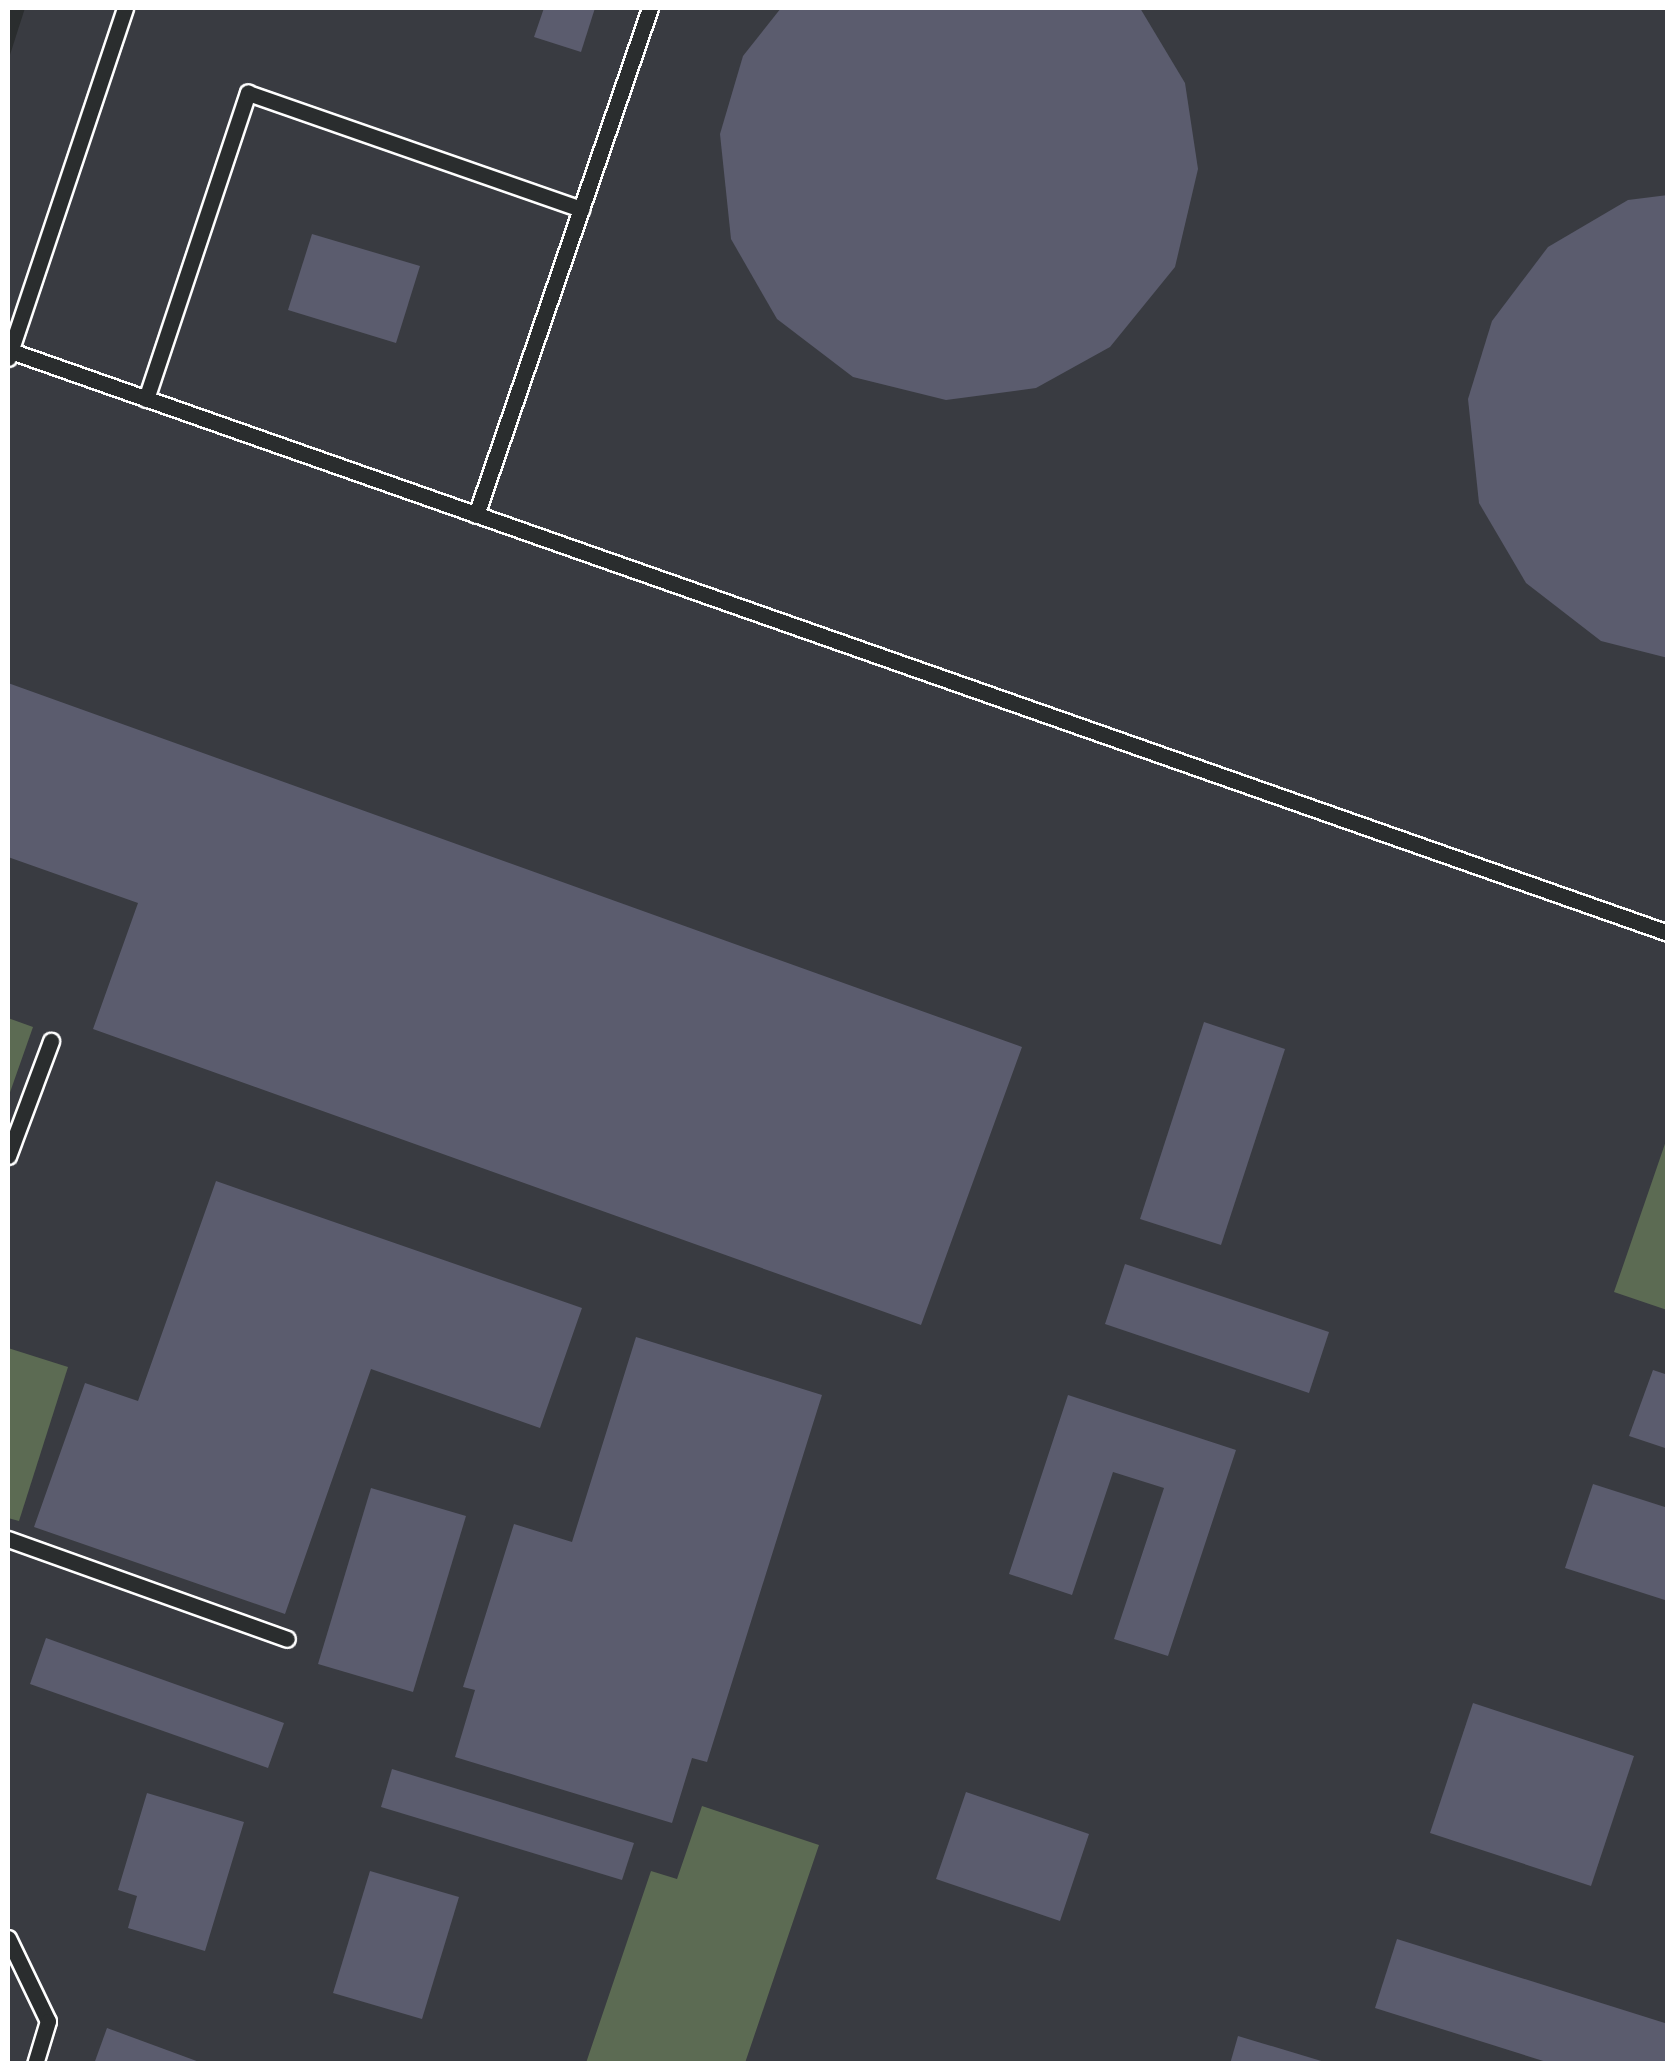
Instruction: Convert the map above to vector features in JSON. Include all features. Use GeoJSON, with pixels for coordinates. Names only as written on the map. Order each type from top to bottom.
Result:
{"type":"FeatureCollection","features":[{"type":"Feature","properties":{"kind":"lane"},"geometry":{"type":"LineString","coordinates":[[125,8],[8,353],[1668,933]]}},
{"type":"Feature","properties":{"kind":"lane"},"geometry":{"type":"LineString","coordinates":[[476,515],[650,8]]}},
{"type":"Feature","properties":{"kind":"lane"},"geometry":{"type":"LineString","coordinates":[[146,399],[248,94],[581,209]]}},
{"type":"Feature","properties":{"kind":"lane"},"geometry":{"type":"LineString","coordinates":[[8,1156],[51,1041]]}},
{"type":"Feature","properties":{"kind":"lane"},"geometry":{"type":"LineString","coordinates":[[8,1539],[288,1639]]}},
{"type":"Feature","properties":{"kind":"lane"},"geometry":{"type":"LineString","coordinates":[[8,1938],[48,2021],[35,2064]]}},
{"type":"Feature","properties":{"kind":"shaded area"},"geometry":{"type":"Polygon","coordinates":[[[25,8],[1667,8],[1667,2063],[8,2064],[8,61],[25,8]]]}},
{"type":"Feature","properties":{"kind":"green space"},"geometry":{"type":"Polygon","coordinates":[[[8,1018],[33,1027],[8,1098],[8,1018]]]}},
{"type":"Feature","properties":{"kind":"green space"},"geometry":{"type":"Polygon","coordinates":[[[1668,1138],[1667,1310],[1614,1292],[1668,1138]]]}},
{"type":"Feature","properties":{"kind":"green space"},"geometry":{"type":"Polygon","coordinates":[[[8,1348],[68,1367],[19,1521],[8,1518],[8,1348]]]}},
{"type":"Feature","properties":{"kind":"green space"},"geometry":{"type":"Polygon","coordinates":[[[702,1806],[819,1845],[745,2063],[586,2063],[651,1871],[677,1879],[702,1806]]]}},
{"type":"Feature","properties":{"kind":"building"},"geometry":{"type":"Polygon","coordinates":[[[544,8],[595,8],[581,52],[534,37],[544,8]]]}},
{"type":"Feature","properties":{"kind":"building"},"geometry":{"type":"Polygon","coordinates":[[[781,8],[1140,8],[1185,83],[1198,169],[1175,267],[1110,347],[1036,388],[946,400],[853,377],[777,319],[731,239],[720,134],[743,56],[781,8]]]}},
{"type":"Feature","properties":{"kind":"building"},"geometry":{"type":"Polygon","coordinates":[[[1668,195],[1668,658],[1601,641],[1526,583],[1479,503],[1468,399],[1492,321],[1548,247],[1628,200],[1668,195]]]}},
{"type":"Feature","properties":{"kind":"building"},"geometry":{"type":"Polygon","coordinates":[[[312,234],[420,266],[396,343],[288,310],[312,234]]]}},
{"type":"Feature","properties":{"kind":"building"},"geometry":{"type":"Polygon","coordinates":[[[8,683],[1022,1047],[921,1325],[93,1029],[138,903],[8,857],[8,683]]]}},
{"type":"Feature","properties":{"kind":"building"},"geometry":{"type":"Polygon","coordinates":[[[1204,1022],[1285,1049],[1221,1245],[1140,1219],[1204,1022]]]}},
{"type":"Feature","properties":{"kind":"building"},"geometry":{"type":"Polygon","coordinates":[[[216,1181],[582,1308],[540,1428],[371,1369],[285,1614],[34,1527],[85,1383],[138,1401],[216,1181]]]}},
{"type":"Feature","properties":{"kind":"building"},"geometry":{"type":"Polygon","coordinates":[[[1125,1264],[1329,1332],[1309,1393],[1105,1324],[1125,1264]]]}},
{"type":"Feature","properties":{"kind":"building"},"geometry":{"type":"Polygon","coordinates":[[[636,1337],[822,1395],[707,1762],[692,1758],[672,1823],[455,1757],[475,1690],[463,1687],[514,1524],[572,1542],[636,1337]]]}},
{"type":"Feature","properties":{"kind":"building"},"geometry":{"type":"Polygon","coordinates":[[[1653,1370],[1668,1375],[1668,1449],[1629,1436],[1653,1370]]]}},
{"type":"Feature","properties":{"kind":"building"},"geometry":{"type":"Polygon","coordinates":[[[1068,1395],[1236,1450],[1168,1656],[1114,1639],[1164,1488],[1113,1472],[1072,1595],[1009,1574],[1068,1395]]]}},
{"type":"Feature","properties":{"kind":"building"},"geometry":{"type":"Polygon","coordinates":[[[1593,1484],[1668,1508],[1668,1601],[1565,1568],[1593,1484]]]}},
{"type":"Feature","properties":{"kind":"building"},"geometry":{"type":"Polygon","coordinates":[[[371,1488],[466,1516],[413,1692],[318,1664],[371,1488]]]}},
{"type":"Feature","properties":{"kind":"building"},"geometry":{"type":"Polygon","coordinates":[[[46,1638],[284,1723],[268,1768],[30,1684],[46,1638]]]}},
{"type":"Feature","properties":{"kind":"building"},"geometry":{"type":"Polygon","coordinates":[[[1473,1703],[1634,1756],[1591,1886],[1430,1833],[1473,1703]]]}},
{"type":"Feature","properties":{"kind":"building"},"geometry":{"type":"Polygon","coordinates":[[[392,1769],[634,1843],[622,1880],[381,1807],[392,1769]]]}},
{"type":"Feature","properties":{"kind":"building"},"geometry":{"type":"Polygon","coordinates":[[[966,1792],[1089,1834],[1060,1921],[936,1879],[966,1792]]]}},
{"type":"Feature","properties":{"kind":"building"},"geometry":{"type":"Polygon","coordinates":[[[147,1793],[244,1822],[205,1951],[128,1928],[137,1896],[118,1890],[147,1793]]]}},
{"type":"Feature","properties":{"kind":"building"},"geometry":{"type":"Polygon","coordinates":[[[370,1871],[459,1897],[422,2019],[333,1993],[370,1871]]]}},
{"type":"Feature","properties":{"kind":"building"},"geometry":{"type":"Polygon","coordinates":[[[1397,1939],[1668,2024],[1668,2064],[1553,2064],[1375,2008],[1397,1939]]]}},
{"type":"Feature","properties":{"kind":"building"},"geometry":{"type":"Polygon","coordinates":[[[107,2028],[202,2063],[202,2064],[94,2064],[107,2028]]]}},
{"type":"Feature","properties":{"kind":"building"},"geometry":{"type":"Polygon","coordinates":[[[1238,2036],[1328,2063],[1328,2064],[1230,2064],[1238,2036]]]}}]}
